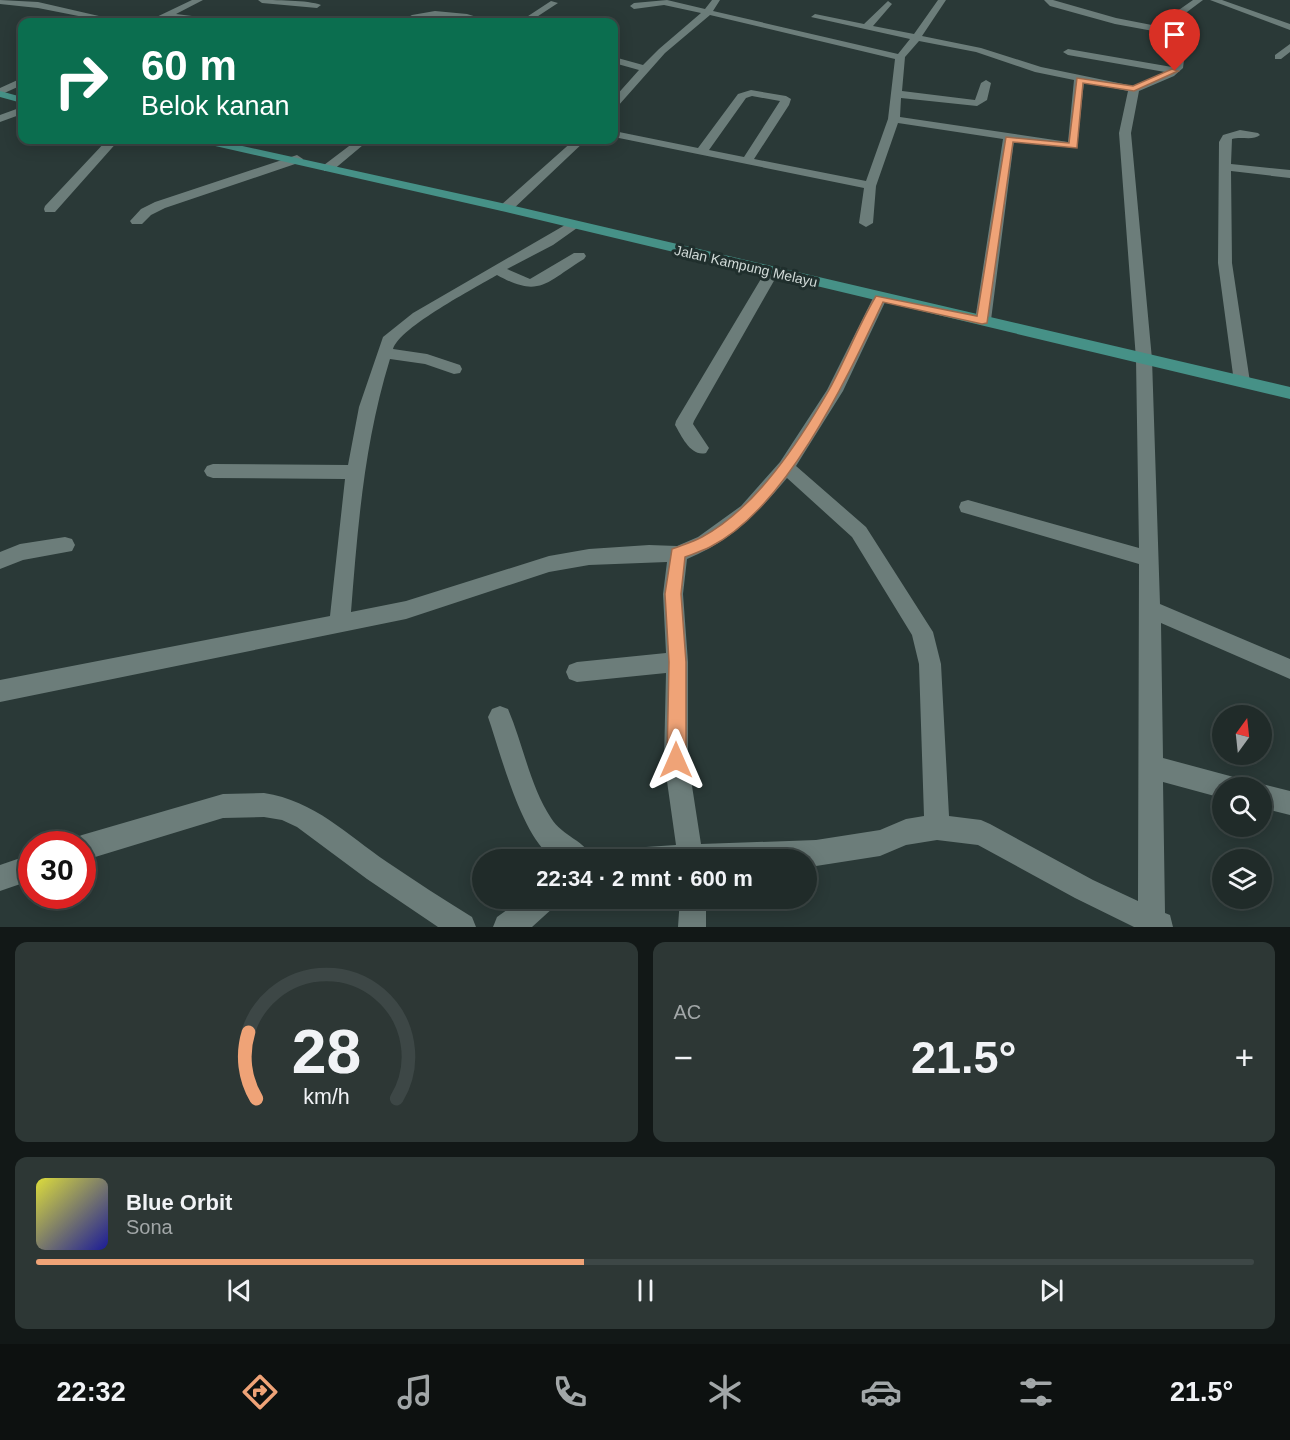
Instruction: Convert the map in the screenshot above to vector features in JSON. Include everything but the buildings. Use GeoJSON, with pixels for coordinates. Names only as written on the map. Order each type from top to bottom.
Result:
{"type":"FeatureCollection","features":[{"type":"Feature","properties":{"kind":"main road"},"geometry":{"type":"LineString","coordinates":[[0,93],[18,99]]}},
{"type":"Feature","properties":{"kind":"main road","name":"Jalan Kampung Melayu"},"geometry":{"type":"LineString","coordinates":[[222,144],[297,159],[1290,393]]}},
{"type":"Feature","properties":{"kind":"street"},"geometry":{"type":"LineString","coordinates":[[160,18],[199,0]]}},
{"type":"Feature","properties":{"kind":"street"},"geometry":{"type":"LineString","coordinates":[[262,0],[317,5]]}},
{"type":"Feature","properties":{"kind":"street"},"geometry":{"type":"LineString","coordinates":[[618,99],[645,69],[707,13],[716,0]]}},
{"type":"Feature","properties":{"kind":"street"},"geometry":{"type":"LineString","coordinates":[[866,223],[870,186],[894,119],[900,57],[917,37],[942,0]]}},
{"type":"Feature","properties":{"kind":"street"},"geometry":{"type":"LineString","coordinates":[[815,17],[978,50],[1039,70],[1079,80],[1134,89],[1175,71],[1180,61],[1181,44],[1167,31],[1115,21],[1053,4],[1048,0]]}},
{"type":"Feature","properties":{"kind":"street"},"geometry":{"type":"LineString","coordinates":[[1167,31],[1166,24],[1200,0]]}},
{"type":"Feature","properties":{"kind":"street"},"geometry":{"type":"LineString","coordinates":[[1214,0],[1290,27]]}},
{"type":"Feature","properties":{"kind":"street"},"geometry":{"type":"LineString","coordinates":[[0,1],[27,2],[101,18]]}},
{"type":"Feature","properties":{"kind":"street"},"geometry":{"type":"LineString","coordinates":[[0,12],[27,2]]}},
{"type":"Feature","properties":{"kind":"street"},"geometry":{"type":"LineString","coordinates":[[634,6],[660,2],[900,57]]}},
{"type":"Feature","properties":{"kind":"street"},"geometry":{"type":"LineString","coordinates":[[530,18],[554,3]]}},
{"type":"Feature","properties":{"kind":"street"},"geometry":{"type":"LineString","coordinates":[[867,27],[888,4]]}},
{"type":"Feature","properties":{"kind":"street"},"geometry":{"type":"LineString","coordinates":[[412,18],[433,13],[464,18]]}},
{"type":"Feature","properties":{"kind":"street"},"geometry":{"type":"LineString","coordinates":[[167,15],[188,18]]}},
{"type":"Feature","properties":{"kind":"street"},"geometry":{"type":"LineString","coordinates":[[1278,57],[1290,48]]}},
{"type":"Feature","properties":{"kind":"street"},"geometry":{"type":"LineString","coordinates":[[1068,52],[1175,71]]}},
{"type":"Feature","properties":{"kind":"street"},"geometry":{"type":"LineString","coordinates":[[618,61],[645,69]]}},
{"type":"Feature","properties":{"kind":"street"},"geometry":{"type":"LineString","coordinates":[[894,119],[1074,147],[1079,80]]}},
{"type":"Feature","properties":{"kind":"street"},"geometry":{"type":"LineString","coordinates":[[0,93],[18,83]]}},
{"type":"Feature","properties":{"kind":"street"},"geometry":{"type":"LineString","coordinates":[[896,94],[977,103],[982,100],[986,83]]}},
{"type":"Feature","properties":{"kind":"street"},"geometry":{"type":"LineString","coordinates":[[817,853],[880,843],[906,832],[937,827],[981,833],[1156,925],[1144,359],[1125,133],[1134,89]]}},
{"type":"Feature","properties":{"kind":"street"},"geometry":{"type":"LineString","coordinates":[[702,152],[742,96],[751,93],[786,99],[747,161]]}},
{"type":"Feature","properties":{"kind":"street"},"geometry":{"type":"LineString","coordinates":[[0,119],[18,112]]}},
{"type":"Feature","properties":{"kind":"street"},"geometry":{"type":"LineString","coordinates":[[1242,382],[1225,263],[1225,167],[1227,137],[1240,133],[1254,135]]}},
{"type":"Feature","properties":{"kind":"street"},"geometry":{"type":"LineString","coordinates":[[618,135],[870,186]]}},
{"type":"Feature","properties":{"kind":"street"},"geometry":{"type":"LineString","coordinates":[[982,320],[1009,138]]}},
{"type":"Feature","properties":{"kind":"street"},"geometry":{"type":"LineString","coordinates":[[50,209],[109,144]]}},
{"type":"Feature","properties":{"kind":"street"},"geometry":{"type":"LineString","coordinates":[[328,168],[358,144]]}},
{"type":"Feature","properties":{"kind":"street"},"geometry":{"type":"LineString","coordinates":[[506,208],[576,144]]}},
{"type":"Feature","properties":{"kind":"street"},"geometry":{"type":"LineString","coordinates":[[137,221],[146,212],[160,205],[297,159]]}},
{"type":"Feature","properties":{"kind":"street"},"geometry":{"type":"LineString","coordinates":[[1225,167],[1290,174]]}},
{"type":"Feature","properties":{"kind":"street"},"geometry":{"type":"LineString","coordinates":[[340,621],[356,471],[367,407],[388,341],[418,316],[548,242],[572,225]]}},
{"type":"Feature","properties":{"kind":"street"},"geometry":{"type":"LineString","coordinates":[[497,269],[522,283],[533,284],[579,256]]}},
{"type":"Feature","properties":{"kind":"street"},"geometry":{"type":"LineString","coordinates":[[700,448],[684,425],[685,421],[772,272]]}},
{"type":"Feature","properties":{"kind":"street"},"geometry":{"type":"LineString","coordinates":[[0,691],[340,621],[405,610],[549,564],[588,556],[678,554],[705,543],[748,511],[786,467],[835,391],[880,298]]}},
{"type":"Feature","properties":{"kind":"street"},"geometry":{"type":"LineString","coordinates":[[382,354],[414,355],[432,359],[454,369]]}},
{"type":"Feature","properties":{"kind":"street"},"geometry":{"type":"LineString","coordinates":[[786,467],[859,532],[922,632],[930,664],[937,827]]}},
{"type":"Feature","properties":{"kind":"street"},"geometry":{"type":"LineString","coordinates":[[213,471],[356,471]]}},
{"type":"Feature","properties":{"kind":"street"},"geometry":{"type":"LineString","coordinates":[[968,507],[1149,559]]}},
{"type":"Feature","properties":{"kind":"street"},"geometry":{"type":"LineString","coordinates":[[0,561],[20,552],[64,545]]}},
{"type":"Feature","properties":{"kind":"street"},"geometry":{"type":"LineString","coordinates":[[678,554],[673,594],[677,662],[676,760],[690,849]]}},
{"type":"Feature","properties":{"kind":"street"},"geometry":{"type":"LineString","coordinates":[[1150,609],[1290,669]]}},
{"type":"Feature","properties":{"kind":"street"},"geometry":{"type":"LineString","coordinates":[[577,672],[677,662]]}},
{"type":"Feature","properties":{"kind":"street"},"geometry":{"type":"LineString","coordinates":[[500,717],[530,803],[542,828],[565,849]]}},
{"type":"Feature","properties":{"kind":"street"},"geometry":{"type":"LineString","coordinates":[[1152,767],[1212,783]]}},
{"type":"Feature","properties":{"kind":"street"},"geometry":{"type":"LineString","coordinates":[[1272,798],[1290,803]]}},
{"type":"Feature","properties":{"kind":"street"},"geometry":{"type":"LineString","coordinates":[[96,844],[224,806],[264,805],[282,808],[306,818],[376,870],[462,927]]}},
{"type":"Feature","properties":{"kind":"street"},"geometry":{"type":"LineString","coordinates":[[0,878],[18,872]]}},
{"type":"Feature","properties":{"kind":"street"},"geometry":{"type":"LineString","coordinates":[[507,927],[532,909]]}},
{"type":"Feature","properties":{"kind":"street"},"geometry":{"type":"LineString","coordinates":[[692,927],[693,909]]}},
{"type":"Feature","properties":{"kind":"route"},"geometry":{"type":"LineString","coordinates":[[676,760],[677,662],[673,594],[678,554],[705,543],[748,511],[786,467],[835,391],[880,298],[982,320],[1009,138],[1074,147],[1079,80],[1134,89],[1175,71]]}}]}
